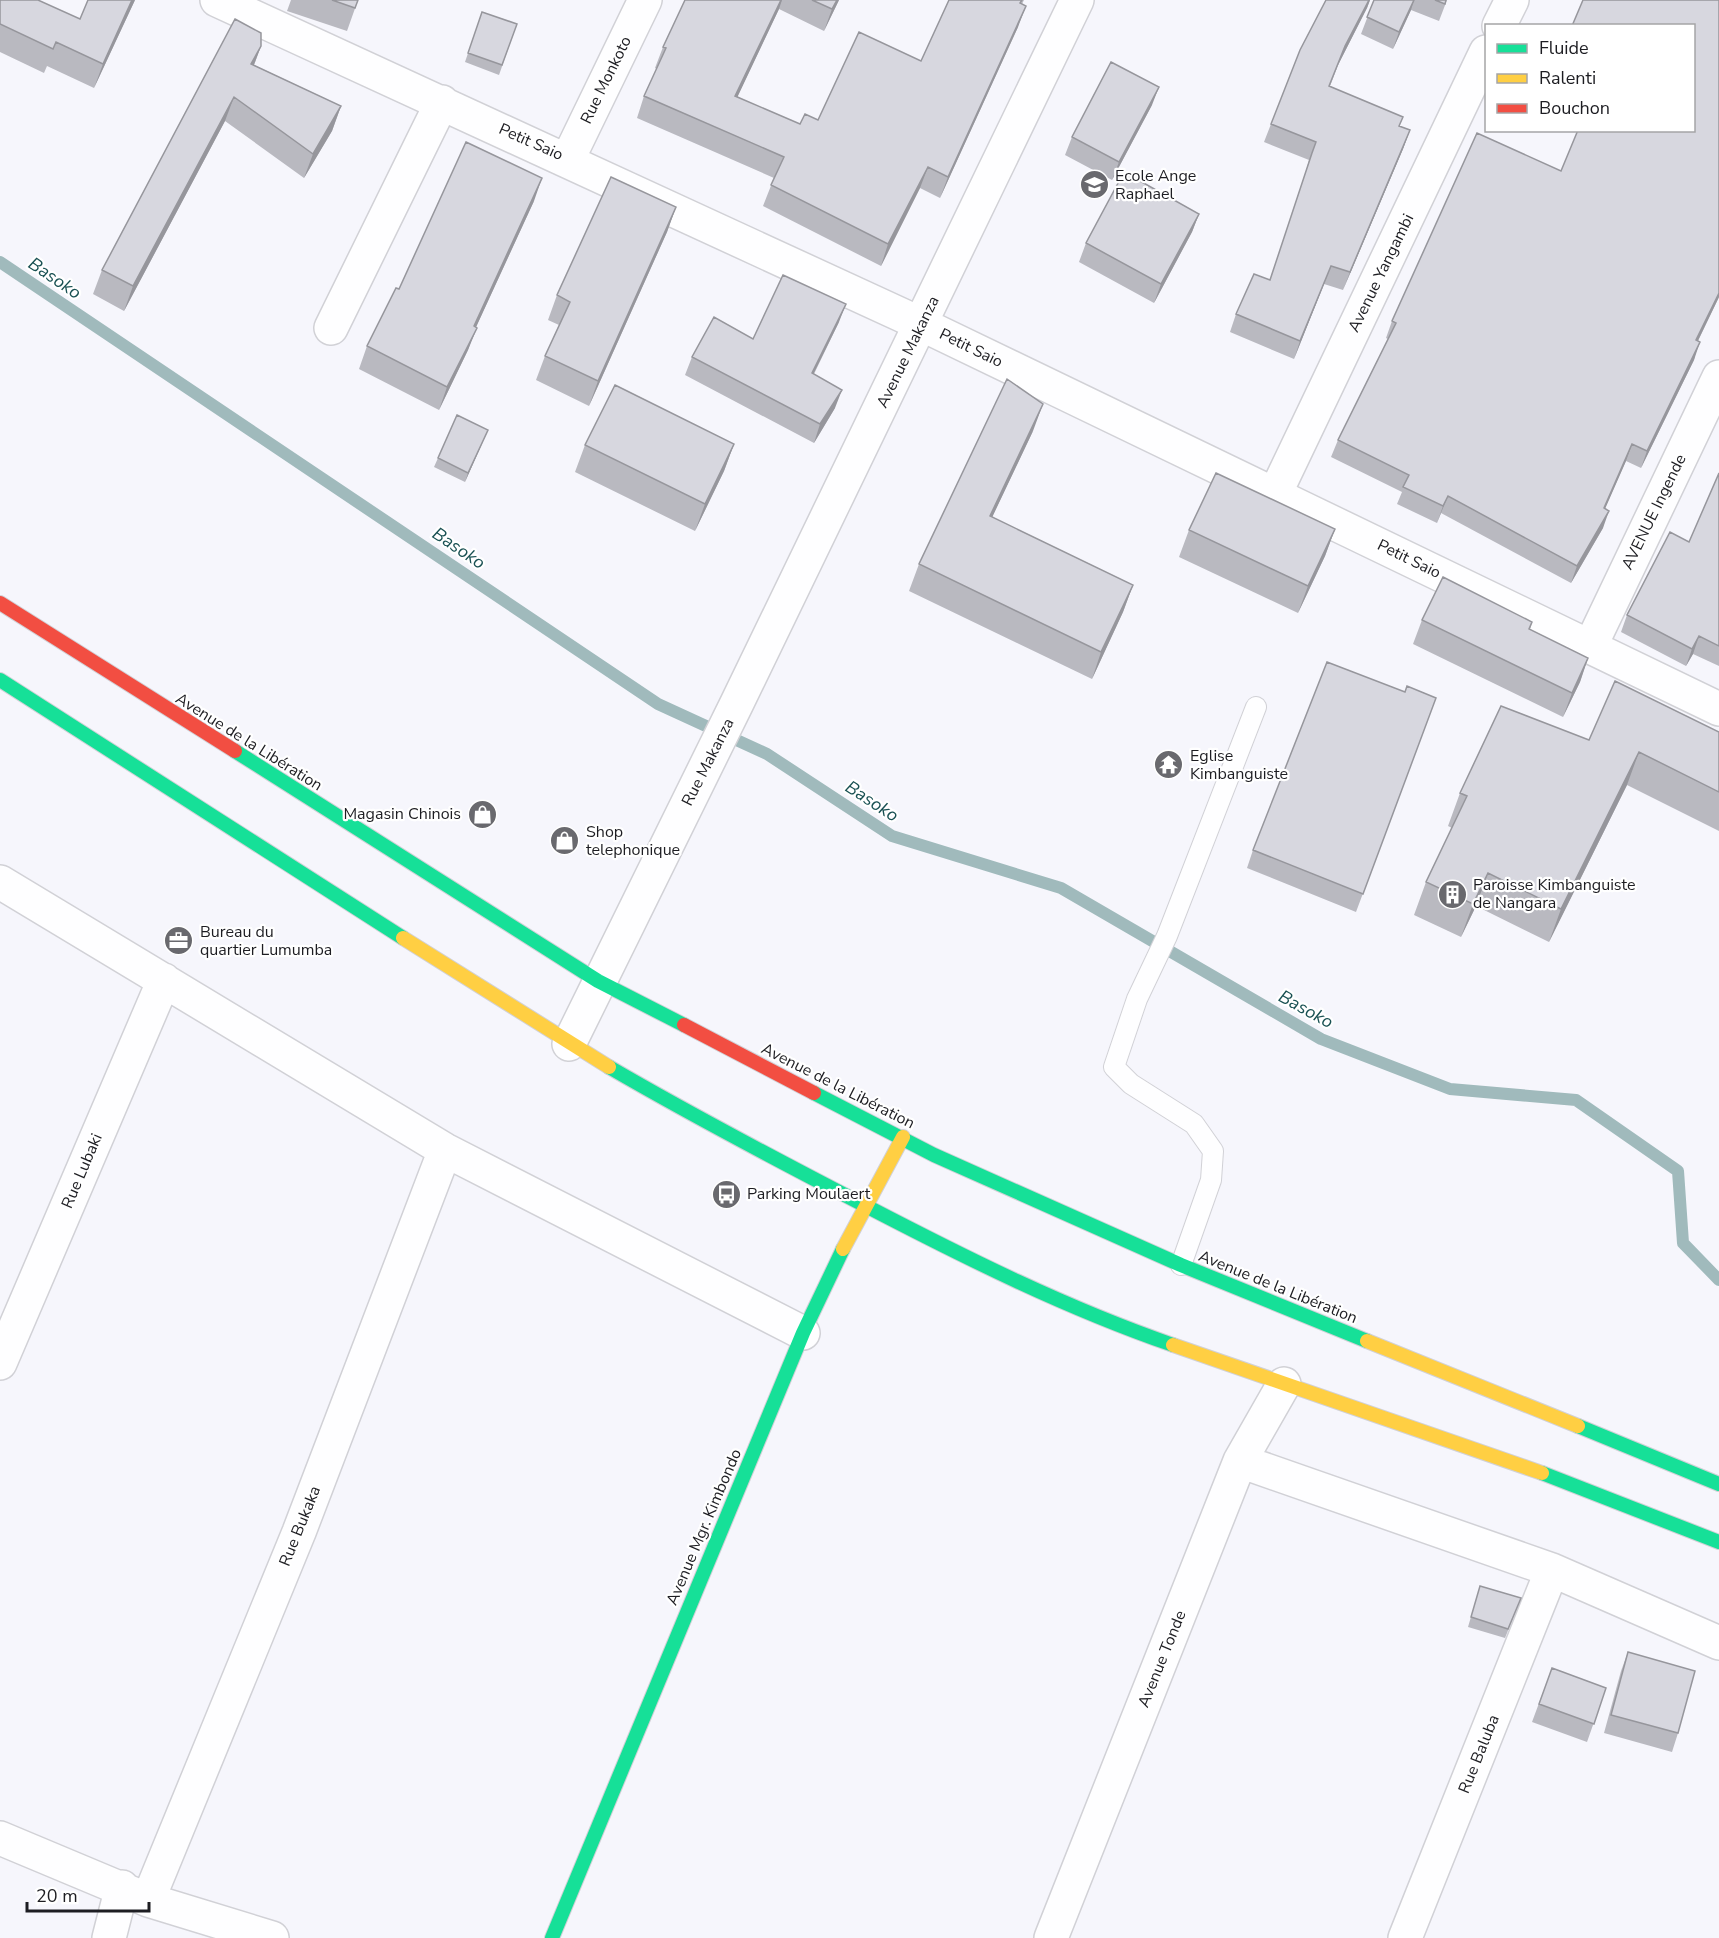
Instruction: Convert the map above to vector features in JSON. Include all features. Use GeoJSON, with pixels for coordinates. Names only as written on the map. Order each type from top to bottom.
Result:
{"type":"FeatureCollection","features":[{"type":"Feature","properties":{"kind":"main road","name":"Avenue de la Libération"},"geometry":{"type":"LineString","coordinates":[[0,603],[598,981],[934,1155],[1181,1265],[1719,1484]]}},
{"type":"Feature","properties":{"kind":"main road"},"geometry":{"type":"LineString","coordinates":[[0,680],[569,1044],[702,1121],[1003,1277],[1115,1325],[1516,1463],[1719,1542]]}},
{"type":"Feature","properties":{"kind":"main road","name":"Avenue Mgr. Kimbondo"},"geometry":{"type":"LineString","coordinates":[[552,1938],[803,1333],[865,1204],[903,1137]]}},
{"type":"Feature","properties":{"kind":"street","name":"Petit Saio"},"geometry":{"type":"LineString","coordinates":[[218,0],[256,8],[442,102],[921,324],[1719,709]]}},
{"type":"Feature","properties":{"kind":"street","name":"Rue Monkoto"},"geometry":{"type":"LineString","coordinates":[[568,159],[645,0]]}},
{"type":"Feature","properties":{"kind":"street","name":"Avenue Makanza"},"geometry":{"type":"LineString","coordinates":[[737,703],[1077,0]]}},
{"type":"Feature","properties":{"kind":"street"},"geometry":{"type":"LineString","coordinates":[[1500,24],[1512,0]]}},
{"type":"Feature","properties":{"kind":"street","name":"Avenue Yangambi"},"geometry":{"type":"LineString","coordinates":[[1275,494],[1485,54]]}},
{"type":"Feature","properties":{"kind":"street"},"geometry":{"type":"LineString","coordinates":[[331,328],[442,102]]}},
{"type":"Feature","properties":{"kind":"street","name":"AVENUE Ingende"},"geometry":{"type":"LineString","coordinates":[[1590,647],[1719,377]]}},
{"type":"Feature","properties":{"kind":"street","name":"Rue Makanza"},"geometry":{"type":"LineString","coordinates":[[569,1044],[598,981],[737,703]]}},
{"type":"Feature","properties":{"kind":"street"},"geometry":{"type":"LineString","coordinates":[[0,882],[445,1150],[803,1333]]}},
{"type":"Feature","properties":{"kind":"street","name":"Rue Lubaki"},"geometry":{"type":"LineString","coordinates":[[0,1363],[164,980]]}},
{"type":"Feature","properties":{"kind":"street","name":"Rue Bukaka"},"geometry":{"type":"LineString","coordinates":[[109,1938],[135,1893],[299,1532],[445,1150]]}},
{"type":"Feature","properties":{"kind":"street","name":"Avenue Tonde"},"geometry":{"type":"LineString","coordinates":[[1051,1938],[1240,1461],[1284,1384]]}},
{"type":"Feature","properties":{"kind":"street"},"geometry":{"type":"LineString","coordinates":[[1240,1461],[1552,1570],[1719,1643]]}},
{"type":"Feature","properties":{"kind":"street","name":"Rue Baluba"},"geometry":{"type":"LineString","coordinates":[[1405,1938],[1552,1570]]}},
{"type":"Feature","properties":{"kind":"street"},"geometry":{"type":"LineString","coordinates":[[0,1838],[135,1893],[272,1938]]}},
{"type":"Feature","properties":{"kind":"lane"},"geometry":{"type":"LineString","coordinates":[[1181,1265],[1211,1180],[1213,1151],[1194,1124],[1131,1084],[1114,1067],[1137,999],[1167,936],[1256,707]]}},
{"type":"Feature","properties":{"kind":"building"},"geometry":{"type":"Polygon","coordinates":[[[0,0],[38,0],[80,19],[88,0],[132,0],[103,64],[56,42],[53,49],[0,24],[0,0]]]}},
{"type":"Feature","properties":{"kind":"building"},"geometry":{"type":"Polygon","coordinates":[[[332,0],[358,0],[355,8],[332,0]]]}},
{"type":"Feature","properties":{"kind":"building"},"geometry":{"type":"Polygon","coordinates":[[[685,0],[781,0],[735,96],[800,124],[805,114],[818,120],[859,32],[921,61],[949,0],[1022,0],[1020,3],[1026,6],[948,177],[928,167],[888,244],[771,185],[784,157],[644,96],[685,0]]]}},
{"type":"Feature","properties":{"kind":"building"},"geometry":{"type":"Polygon","coordinates":[[[812,0],[837,0],[832,9],[812,0]]]}},
{"type":"Feature","properties":{"kind":"building"},"geometry":{"type":"Polygon","coordinates":[[[1326,0],[1369,0],[1345,46],[1329,86],[1403,117],[1399,126],[1410,130],[1350,272],[1331,266],[1300,341],[1236,314],[1254,274],[1270,280],[1316,142],[1271,124],[1300,50],[1326,0]]]}},
{"type":"Feature","properties":{"kind":"building"},"geometry":{"type":"Polygon","coordinates":[[[1374,0],[1414,0],[1399,32],[1367,17],[1374,0]]]}},
{"type":"Feature","properties":{"kind":"building"},"geometry":{"type":"Polygon","coordinates":[[[1583,0],[1719,0],[1719,293],[1696,340],[1700,342],[1647,451],[1632,444],[1604,508],[1609,511],[1577,566],[1448,496],[1443,506],[1403,487],[1409,475],[1338,440],[1396,323],[1392,321],[1477,133],[1561,171],[1577,132],[1695,132],[1695,24],[1573,24],[1583,0]]]}},
{"type":"Feature","properties":{"kind":"building"},"geometry":{"type":"Polygon","coordinates":[[[482,12],[517,24],[502,65],[468,53],[482,12]]]}},
{"type":"Feature","properties":{"kind":"building"},"geometry":{"type":"Polygon","coordinates":[[[235,19],[261,33],[261,46],[251,64],[341,106],[313,154],[234,97],[133,286],[102,270],[235,19]]]}},
{"type":"Feature","properties":{"kind":"building"},"geometry":{"type":"Polygon","coordinates":[[[1111,62],[1159,87],[1119,162],[1072,137],[1111,62]]]}},
{"type":"Feature","properties":{"kind":"building"},"geometry":{"type":"Polygon","coordinates":[[[466,142],[542,178],[474,326],[477,328],[447,387],[367,346],[396,288],[399,289],[466,142]]]}},
{"type":"Feature","properties":{"kind":"building"},"geometry":{"type":"Polygon","coordinates":[[[1124,172],[1199,214],[1161,284],[1086,243],[1124,172]]]}},
{"type":"Feature","properties":{"kind":"building"},"geometry":{"type":"Polygon","coordinates":[[[611,177],[676,207],[598,381],[545,356],[570,302],[557,295],[611,177]]]}},
{"type":"Feature","properties":{"kind":"building"},"geometry":{"type":"Polygon","coordinates":[[[783,275],[846,304],[812,373],[842,390],[820,424],[692,357],[714,317],[753,339],[783,275]]]}},
{"type":"Feature","properties":{"kind":"building"},"geometry":{"type":"Polygon","coordinates":[[[1007,379],[1043,404],[990,516],[1133,585],[1101,652],[919,564],[1007,379]]]}},
{"type":"Feature","properties":{"kind":"building"},"geometry":{"type":"Polygon","coordinates":[[[615,385],[734,444],[705,504],[585,445],[615,385]]]}},
{"type":"Feature","properties":{"kind":"building"},"geometry":{"type":"Polygon","coordinates":[[[457,415],[488,430],[468,473],[438,458],[457,415]]]}},
{"type":"Feature","properties":{"kind":"building"},"geometry":{"type":"Polygon","coordinates":[[[1216,473],[1335,529],[1308,586],[1189,530],[1216,473]]]}},
{"type":"Feature","properties":{"kind":"building"},"geometry":{"type":"Polygon","coordinates":[[[1719,473],[1719,646],[1699,636],[1692,649],[1627,615],[1670,532],[1689,542],[1719,473]]]}},
{"type":"Feature","properties":{"kind":"building"},"geometry":{"type":"Polygon","coordinates":[[[1443,577],[1532,622],[1529,629],[1588,658],[1572,693],[1422,620],[1443,577]]]}},
{"type":"Feature","properties":{"kind":"building"},"geometry":{"type":"Polygon","coordinates":[[[1327,662],[1405,692],[1407,686],[1436,698],[1363,894],[1253,850],[1327,662]]]}},
{"type":"Feature","properties":{"kind":"building"},"geometry":{"type":"Polygon","coordinates":[[[1615,681],[1719,732],[1719,792],[1639,752],[1561,909],[1488,873],[1473,904],[1426,882],[1467,796],[1460,793],[1501,706],[1589,740],[1615,681]]]}},
{"type":"Feature","properties":{"kind":"building"},"geometry":{"type":"Polygon","coordinates":[[[1480,1586],[1521,1598],[1508,1629],[1471,1617],[1480,1586]]]}},
{"type":"Feature","properties":{"kind":"building"},"geometry":{"type":"Polygon","coordinates":[[[1628,1652],[1695,1671],[1678,1733],[1611,1715],[1628,1652]]]}},
{"type":"Feature","properties":{"kind":"building"},"geometry":{"type":"Polygon","coordinates":[[[1552,1668],[1606,1688],[1594,1724],[1539,1704],[1552,1668]]]}},
{"type":"Feature","properties":{"kind":"waterway","name":"Basoko"},"geometry":{"type":"LineString","coordinates":[[0,262],[658,704],[767,754],[892,836],[1061,888],[1321,1039],[1450,1089],[1576,1100],[1678,1171],[1683,1243],[1719,1280]]}},
{"type":"Feature","properties":{"kind":"traffic: fast"},"geometry":{"type":"LineString","coordinates":[[0,680],[403,938]]}},
{"type":"Feature","properties":{"kind":"traffic: fast"},"geometry":{"type":"LineString","coordinates":[[235,751],[598,981],[684,1025]]}},
{"type":"Feature","properties":{"kind":"traffic: fast"},"geometry":{"type":"LineString","coordinates":[[609,1067],[769,1155],[979,1263],[1094,1315],[1173,1345]]}},
{"type":"Feature","properties":{"kind":"traffic: fast"},"geometry":{"type":"LineString","coordinates":[[814,1093],[934,1155],[1181,1265],[1367,1341]]}},
{"type":"Feature","properties":{"kind":"traffic: fast"},"geometry":{"type":"LineString","coordinates":[[552,1938],[803,1333],[843,1249]]}},
{"type":"Feature","properties":{"kind":"traffic: fast"},"geometry":{"type":"LineString","coordinates":[[1578,1426],[1719,1484]]}},
{"type":"Feature","properties":{"kind":"traffic: fast"},"geometry":{"type":"LineString","coordinates":[[1542,1473],[1719,1542]]}},
{"type":"Feature","properties":{"kind":"traffic: slow"},"geometry":{"type":"LineString","coordinates":[[403,938],[609,1067]]}},
{"type":"Feature","properties":{"kind":"traffic: slow"},"geometry":{"type":"LineString","coordinates":[[843,1249],[903,1137]]}},
{"type":"Feature","properties":{"kind":"traffic: slow"},"geometry":{"type":"LineString","coordinates":[[1367,1341],[1578,1426]]}},
{"type":"Feature","properties":{"kind":"traffic: slow"},"geometry":{"type":"LineString","coordinates":[[1173,1345],[1542,1473]]}},
{"type":"Feature","properties":{"kind":"traffic: jam"},"geometry":{"type":"LineString","coordinates":[[0,603],[235,751]]}},
{"type":"Feature","properties":{"kind":"traffic: jam"},"geometry":{"type":"LineString","coordinates":[[684,1025],[814,1093]]}},
{"type":"Feature","properties":{"kind":"place","name":"Ecole Ange Raphael"},"geometry":{"type":"Point","coordinates":[1094,185]}},
{"type":"Feature","properties":{"kind":"place","name":"Eglise Kimbanguiste"},"geometry":{"type":"Point","coordinates":[1169,765]}},
{"type":"Feature","properties":{"kind":"place","name":"Magasin Chinois"},"geometry":{"type":"Point","coordinates":[482,814]}},
{"type":"Feature","properties":{"kind":"place","name":"Shop telephonique"},"geometry":{"type":"Point","coordinates":[565,841]}},
{"type":"Feature","properties":{"kind":"place","name":"Paroisse Kimbanguiste de Nangara"},"geometry":{"type":"Point","coordinates":[1452,894]}},
{"type":"Feature","properties":{"kind":"place","name":"Bureau du quartier Lumumba"},"geometry":{"type":"Point","coordinates":[179,941]}},
{"type":"Feature","properties":{"kind":"place","name":"Parking Moulaert"},"geometry":{"type":"Point","coordinates":[726,1194]}}]}
